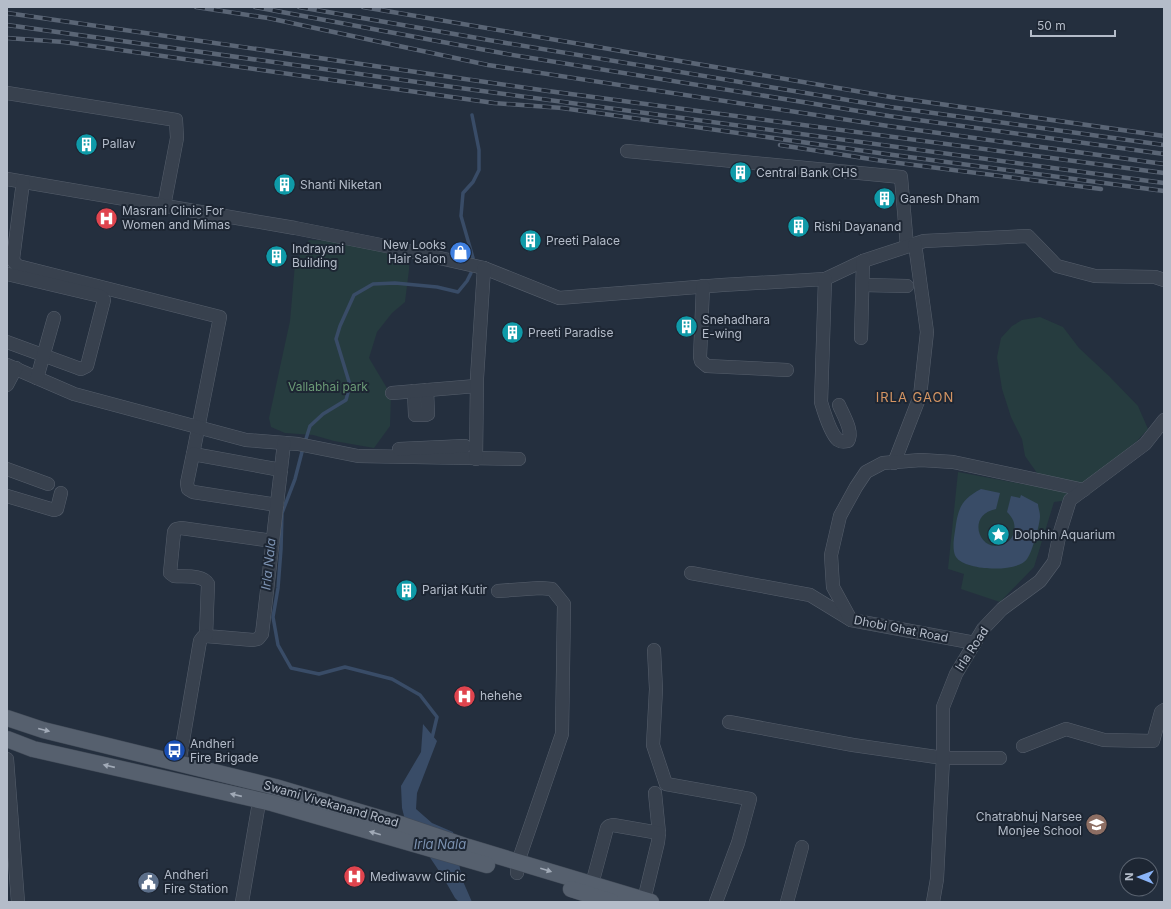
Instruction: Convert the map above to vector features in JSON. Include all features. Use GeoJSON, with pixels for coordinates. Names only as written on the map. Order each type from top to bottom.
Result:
{"type":"FeatureCollection","features":[{"type":"Feature","properties":{"kind":"main road","name":"Swami Vivekanand Road"},"geometry":{"type":"LineString","coordinates":[[7,718],[38,728],[262,784],[403,825],[469,853],[517,868],[612,902]]}},
{"type":"Feature","properties":{"kind":"main road","name":"Swami Vivekanand Road"},"geometry":{"type":"LineString","coordinates":[[7,739],[33,749],[260,800],[412,844],[469,853]]}},
{"type":"Feature","properties":{"kind":"main road","name":"Swami Vivekanand Road"},"geometry":{"type":"LineString","coordinates":[[517,868],[592,884],[648,901]]}},
{"type":"Feature","properties":{"kind":"street"},"geometry":{"type":"LineString","coordinates":[[7,93],[176,120],[177,138],[164,206]]}},
{"type":"Feature","properties":{"kind":"street"},"geometry":{"type":"LineString","coordinates":[[626,150],[901,177],[911,245],[927,332],[920,396],[894,462]]}},
{"type":"Feature","properties":{"kind":"street"},"geometry":{"type":"LineString","coordinates":[[7,179],[295,228],[391,247],[484,268],[559,298],[703,286],[825,279],[863,261],[924,241],[1028,236],[1057,266],[1095,276],[1155,277],[1164,280]]}},
{"type":"Feature","properties":{"kind":"street"},"geometry":{"type":"LineString","coordinates":[[23,182],[13,258],[14,262],[29,274]]}},
{"type":"Feature","properties":{"kind":"street"},"geometry":{"type":"LineString","coordinates":[[861,338],[863,261]]}},
{"type":"Feature","properties":{"kind":"street"},"geometry":{"type":"LineString","coordinates":[[476,459],[476,386],[484,268]]}},
{"type":"Feature","properties":{"kind":"street"},"geometry":{"type":"LineString","coordinates":[[7,274],[29,274],[220,317],[187,487],[190,491],[277,505]]}},
{"type":"Feature","properties":{"kind":"street"},"geometry":{"type":"LineString","coordinates":[[825,279],[821,402],[834,434],[838,440],[842,442],[848,441],[850,438],[850,432],[839,405]]}},
{"type":"Feature","properties":{"kind":"street"},"geometry":{"type":"LineString","coordinates":[[7,342],[81,369],[87,366],[104,300],[100,296],[66,283]]}},
{"type":"Feature","properties":{"kind":"street"},"geometry":{"type":"LineString","coordinates":[[863,285],[907,286]]}},
{"type":"Feature","properties":{"kind":"street"},"geometry":{"type":"LineString","coordinates":[[703,286],[700,357],[703,363],[707,366],[787,370]]}},
{"type":"Feature","properties":{"kind":"street"},"geometry":{"type":"LineString","coordinates":[[37,378],[54,318]]}},
{"type":"Feature","properties":{"kind":"street"},"geometry":{"type":"LineString","coordinates":[[7,385],[11,367],[74,394],[246,440],[291,444],[358,456],[403,452],[457,450],[476,459],[519,459]]}},
{"type":"Feature","properties":{"kind":"street"},"geometry":{"type":"LineString","coordinates":[[392,393],[476,386]]}},
{"type":"Feature","properties":{"kind":"street"},"geometry":{"type":"LineString","coordinates":[[414,392],[415,415],[426,415],[428,414],[428,390]]}},
{"type":"Feature","properties":{"kind":"street","name":"Irla Road"},"geometry":{"type":"LineString","coordinates":[[933,902],[937,879],[943,758],[943,707],[956,674],[983,629],[1002,609],[1040,581],[1054,562],[1060,532],[1070,500],[1145,444],[1164,420]]}},
{"type":"Feature","properties":{"kind":"street"},"geometry":{"type":"LineString","coordinates":[[179,764],[200,641],[206,636],[253,640],[261,637],[281,470],[291,444]]}},
{"type":"Feature","properties":{"kind":"street"},"geometry":{"type":"LineString","coordinates":[[193,454],[281,470]]}},
{"type":"Feature","properties":{"kind":"street"},"geometry":{"type":"LineString","coordinates":[[851,620],[834,587],[831,555],[840,516],[866,472],[883,463],[921,460],[953,462],[1084,490]]}},
{"type":"Feature","properties":{"kind":"street"},"geometry":{"type":"LineString","coordinates":[[7,469],[48,484]]}},
{"type":"Feature","properties":{"kind":"street"},"geometry":{"type":"LineString","coordinates":[[7,496],[54,510],[57,509],[61,493]]}},
{"type":"Feature","properties":{"kind":"street"},"geometry":{"type":"LineString","coordinates":[[206,636],[207,581],[202,578],[174,576],[170,573],[174,532],[176,529],[180,528],[273,541]]}},
{"type":"Feature","properties":{"kind":"street","name":"Dhobi Ghat Road"},"geometry":{"type":"LineString","coordinates":[[691,572],[810,595],[851,620],[975,643]]}},
{"type":"Feature","properties":{"kind":"street"},"geometry":{"type":"LineString","coordinates":[[498,591],[540,588],[552,589],[564,604],[562,734],[517,868]]}},
{"type":"Feature","properties":{"kind":"street"},"geometry":{"type":"LineString","coordinates":[[654,650],[656,689],[653,744],[666,784],[750,800],[738,843],[716,902]]}},
{"type":"Feature","properties":{"kind":"street"},"geometry":{"type":"LineString","coordinates":[[1023,746],[1066,729],[1104,740],[1153,741],[1162,712],[1164,710]]}},
{"type":"Feature","properties":{"kind":"street"},"geometry":{"type":"LineString","coordinates":[[729,722],[853,745],[943,758],[1000,758]]}},
{"type":"Feature","properties":{"kind":"street"},"geometry":{"type":"LineString","coordinates":[[7,759],[11,866],[18,902]]}},
{"type":"Feature","properties":{"kind":"street"},"geometry":{"type":"LineString","coordinates":[[242,902],[262,784]]}},
{"type":"Feature","properties":{"kind":"street"},"geometry":{"type":"LineString","coordinates":[[648,901],[658,842],[655,793]]}},
{"type":"Feature","properties":{"kind":"street"},"geometry":{"type":"LineString","coordinates":[[592,884],[609,826],[613,825],[658,833]]}},
{"type":"Feature","properties":{"kind":"street"},"geometry":{"type":"LineString","coordinates":[[787,902],[802,847]]}},
{"type":"Feature","properties":{"kind":"green space","name":"Vallabhai park"},"geometry":{"type":"Polygon","coordinates":[[[309,240],[334,241],[374,248],[409,262],[405,302],[392,313],[377,332],[369,358],[391,395],[390,426],[374,448],[334,441],[313,435],[285,433],[271,427],[269,418],[290,321],[295,264],[309,240]]]}},
{"type":"Feature","properties":{"kind":"green space"},"geometry":{"type":"Polygon","coordinates":[[[1040,317],[1063,327],[1079,348],[1138,406],[1148,429],[1137,441],[1062,501],[1054,502],[1034,567],[1000,602],[961,589],[964,574],[948,569],[958,472],[1044,488],[1037,473],[1025,456],[1022,439],[1011,417],[1002,389],[997,357],[1001,338],[1012,326],[1022,320],[1040,317]]]}},
{"type":"Feature","properties":{"kind":"water"},"geometry":{"type":"Polygon","coordinates":[[[981,489],[1000,493],[996,509],[986,513],[978,526],[983,540],[996,546],[1010,540],[1013,535],[1014,523],[1007,512],[1011,496],[1020,498],[1021,495],[1038,504],[1040,516],[1039,525],[1029,556],[1022,564],[1003,568],[980,567],[961,562],[956,557],[954,541],[959,512],[966,499],[981,489]]]}},
{"type":"Feature","properties":{"kind":"water","name":"Irla Nala"},"geometry":{"type":"Polygon","coordinates":[[[423,724],[437,741],[417,793],[416,809],[432,823],[453,832],[462,879],[472,902],[459,902],[455,898],[443,877],[405,820],[402,808],[401,786],[421,752],[423,724]]]}},
{"type":"Feature","properties":{"kind":"waterway","name":"Irla Nala"},"geometry":{"type":"LineString","coordinates":[[472,115],[479,150],[479,170],[473,182],[463,193],[461,216],[473,258]]}},
{"type":"Feature","properties":{"kind":"waterway","name":"Irla Nala"},"geometry":{"type":"LineString","coordinates":[[305,442],[310,426],[323,414],[346,400],[350,385],[336,339],[340,326],[354,295],[373,284],[395,283],[437,287],[458,292],[467,281],[471,273]]}},
{"type":"Feature","properties":{"kind":"waterway","name":"Irla Nala"},"geometry":{"type":"LineString","coordinates":[[303,448],[295,479],[282,513],[278,588],[273,617],[278,645],[291,668],[319,674],[345,667],[392,679],[420,695],[437,717],[432,738]]}},
{"type":"Feature","properties":{"kind":"railway"},"geometry":{"type":"LineString","coordinates":[[196,7],[268,18],[488,65],[888,126],[1164,164]]}},
{"type":"Feature","properties":{"kind":"railway"},"geometry":{"type":"LineString","coordinates":[[255,7],[507,54],[889,116],[1164,154]]}},
{"type":"Feature","properties":{"kind":"railway"},"geometry":{"type":"LineString","coordinates":[[299,7],[890,107],[1164,145]]}},
{"type":"Feature","properties":{"kind":"railway"},"geometry":{"type":"LineString","coordinates":[[363,7],[891,97],[1164,136]]}},
{"type":"Feature","properties":{"kind":"railway"},"geometry":{"type":"LineString","coordinates":[[7,13],[548,91],[1164,173]]}},
{"type":"Feature","properties":{"kind":"railway"},"geometry":{"type":"LineString","coordinates":[[7,25],[1164,183]]}},
{"type":"Feature","properties":{"kind":"railway"},"geometry":{"type":"LineString","coordinates":[[7,38],[64,42],[494,103],[562,108],[886,154],[1164,191]]}},
{"type":"Feature","properties":{"kind":"railway"},"geometry":{"type":"LineString","coordinates":[[780,145],[883,161],[1101,189]]}},
{"type":"Feature","properties":{"kind":"place","name":"Pallav"},"geometry":{"type":"Point","coordinates":[87,144]}},
{"type":"Feature","properties":{"kind":"place","name":"Central Bank CHS"},"geometry":{"type":"Point","coordinates":[740,173]}},
{"type":"Feature","properties":{"kind":"place","name":"Shanti Niketan"},"geometry":{"type":"Point","coordinates":[285,185]}},
{"type":"Feature","properties":{"kind":"place","name":"Ganesh Dham"},"geometry":{"type":"Point","coordinates":[885,199]}},
{"type":"Feature","properties":{"kind":"place","name":"Masrani Clinic For Women and Mimas"},"geometry":{"type":"Point","coordinates":[107,218]}},
{"type":"Feature","properties":{"kind":"place","name":"Rishi Dayanand"},"geometry":{"type":"Point","coordinates":[799,227]}},
{"type":"Feature","properties":{"kind":"place","name":"Preeti Palace"},"geometry":{"type":"Point","coordinates":[531,241]}},
{"type":"Feature","properties":{"kind":"place","name":"New Looks Hair Salon"},"geometry":{"type":"Point","coordinates":[461,252]}},
{"type":"Feature","properties":{"kind":"place","name":"Indrayani Building"},"geometry":{"type":"Point","coordinates":[277,256]}},
{"type":"Feature","properties":{"kind":"place","name":"Snehadhara E-wing"},"geometry":{"type":"Point","coordinates":[686,327]}},
{"type":"Feature","properties":{"kind":"place","name":"Preeti Paradise"},"geometry":{"type":"Point","coordinates":[512,333]}},
{"type":"Feature","properties":{"kind":"place","name":"Dolphin Aquarium"},"geometry":{"type":"Point","coordinates":[998,535]}},
{"type":"Feature","properties":{"kind":"place","name":"Parijat Kutir"},"geometry":{"type":"Point","coordinates":[407,590]}},
{"type":"Feature","properties":{"kind":"place","name":"hehehe"},"geometry":{"type":"Point","coordinates":[465,696]}},
{"type":"Feature","properties":{"kind":"place","name":"Andheri Fire Brigade"},"geometry":{"type":"Point","coordinates":[174,751]}},
{"type":"Feature","properties":{"kind":"place","name":"Chatrabhuj Narsee Monjee School"},"geometry":{"type":"Point","coordinates":[1097,824]}},
{"type":"Feature","properties":{"kind":"place","name":"Mediwavw Clinic"},"geometry":{"type":"Point","coordinates":[354,877]}},
{"type":"Feature","properties":{"kind":"place","name":"Andheri Fire Station"},"geometry":{"type":"Point","coordinates":[149,882]}},
{"type":"Feature","properties":{"kind":"district","name":"IRLA GAON"},"geometry":{"type":"Point","coordinates":[915,397]}}]}
